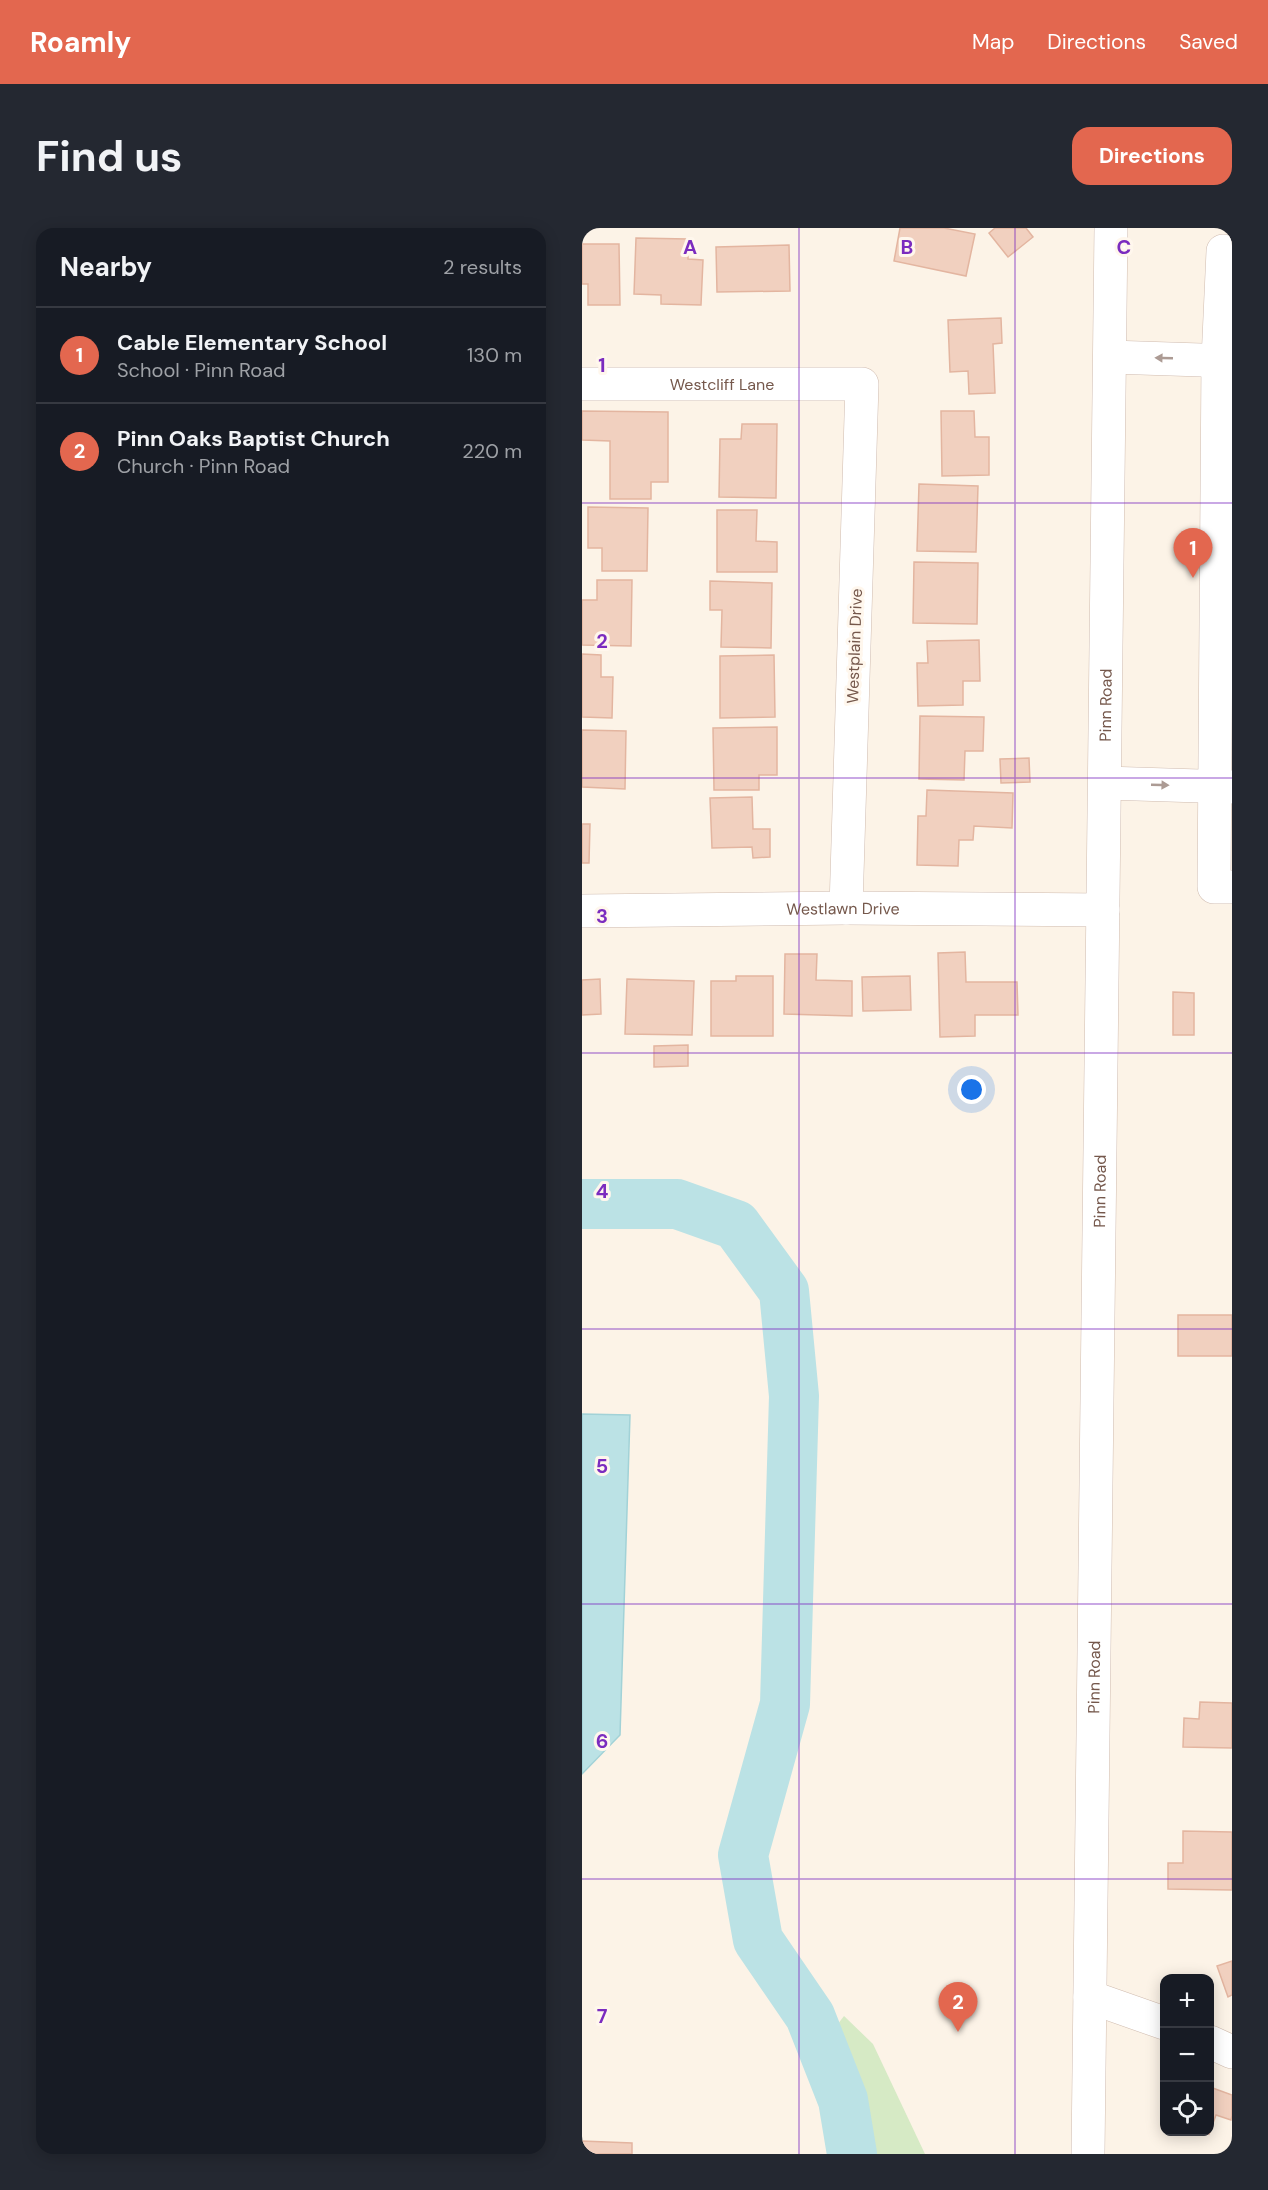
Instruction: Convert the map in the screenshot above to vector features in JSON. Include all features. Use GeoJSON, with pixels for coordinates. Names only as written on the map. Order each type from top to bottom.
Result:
{"type":"FeatureCollection","features":[{"type":"Feature","properties":{"kind":"street","name":"Pinn Road"},"geometry":{"type":"LineString","coordinates":[[1088,2154],[1111,228]]}},
{"type":"Feature","properties":{"kind":"street"},"geometry":{"type":"LineString","coordinates":[[1223,250],[1224,787],[1214,887],[1232,887]]}},
{"type":"Feature","properties":{"kind":"street"},"geometry":{"type":"LineString","coordinates":[[1110,357],[1225,360]]}},
{"type":"Feature","properties":{"kind":"street","name":"Westcliff Lane"},"geometry":{"type":"LineString","coordinates":[[582,384],[862,384]]}},
{"type":"Feature","properties":{"kind":"street","name":"Westplain Drive"},"geometry":{"type":"LineString","coordinates":[[846,908],[862,384]]}},
{"type":"Feature","properties":{"kind":"street"},"geometry":{"type":"LineString","coordinates":[[1105,783],[1224,787]]}},
{"type":"Feature","properties":{"kind":"street","name":"Westlawn Drive"},"geometry":{"type":"LineString","coordinates":[[582,911],[846,908],[1104,910]]}},
{"type":"Feature","properties":{"kind":"street"},"geometry":{"type":"LineString","coordinates":[[1090,1997],[1160,2022]]}},
{"type":"Feature","properties":{"kind":"street"},"geometry":{"type":"LineString","coordinates":[[1214,2044],[1232,2052]]}},
{"type":"Feature","properties":{"kind":"green space"},"geometry":{"type":"Polygon","coordinates":[[[844,2016],[873,2044],[925,2154],[831,2154],[812,2058],[844,2016]]]}},
{"type":"Feature","properties":{"kind":"water"},"geometry":{"type":"Polygon","coordinates":[[[582,1414],[630,1415],[620,1735],[582,1774],[582,1414]]]}},
{"type":"Feature","properties":{"kind":"building"},"geometry":{"type":"Polygon","coordinates":[[[900,228],[944,228],[975,234],[966,276],[894,261],[900,228]]]}},
{"type":"Feature","properties":{"kind":"building"},"geometry":{"type":"Polygon","coordinates":[[[995,228],[1026,228],[1033,237],[1008,257],[989,233],[995,228]]]}},
{"type":"Feature","properties":{"kind":"building"},"geometry":{"type":"Polygon","coordinates":[[[636,238],[688,239],[688,259],[703,260],[701,305],[661,304],[661,295],[634,294],[636,238]]]}},
{"type":"Feature","properties":{"kind":"building"},"geometry":{"type":"Polygon","coordinates":[[[582,244],[619,244],[620,305],[588,305],[588,284],[582,284],[582,244]]]}},
{"type":"Feature","properties":{"kind":"building"},"geometry":{"type":"Polygon","coordinates":[[[789,245],[790,291],[717,292],[716,247],[789,245]]]}},
{"type":"Feature","properties":{"kind":"building"},"geometry":{"type":"Polygon","coordinates":[[[1001,318],[1002,343],[993,344],[995,393],[969,394],[968,371],[950,372],[948,320],[1001,318]]]}},
{"type":"Feature","properties":{"kind":"building"},"geometry":{"type":"Polygon","coordinates":[[[582,411],[668,412],[668,482],[651,482],[651,499],[610,499],[610,441],[582,440],[582,411]]]}},
{"type":"Feature","properties":{"kind":"building"},"geometry":{"type":"Polygon","coordinates":[[[941,411],[974,411],[975,437],[989,437],[989,475],[942,476],[941,411]]]}},
{"type":"Feature","properties":{"kind":"building"},"geometry":{"type":"Polygon","coordinates":[[[742,424],[777,424],[776,498],[719,497],[720,439],[741,439],[742,424]]]}},
{"type":"Feature","properties":{"kind":"building"},"geometry":{"type":"Polygon","coordinates":[[[919,484],[978,486],[976,552],[917,551],[919,484]]]}},
{"type":"Feature","properties":{"kind":"building"},"geometry":{"type":"Polygon","coordinates":[[[588,507],[648,508],[647,571],[602,571],[602,548],[588,548],[588,507]]]}},
{"type":"Feature","properties":{"kind":"building"},"geometry":{"type":"Polygon","coordinates":[[[717,510],[757,510],[756,541],[777,542],[777,572],[717,572],[717,510]]]}},
{"type":"Feature","properties":{"kind":"building"},"geometry":{"type":"Polygon","coordinates":[[[914,562],[978,563],[977,624],[913,623],[914,562]]]}},
{"type":"Feature","properties":{"kind":"building"},"geometry":{"type":"Polygon","coordinates":[[[597,580],[632,580],[631,646],[582,645],[582,600],[597,600],[597,580]]]}},
{"type":"Feature","properties":{"kind":"building"},"geometry":{"type":"Polygon","coordinates":[[[710,581],[772,583],[771,648],[721,647],[722,610],[710,610],[710,581]]]}},
{"type":"Feature","properties":{"kind":"building"},"geometry":{"type":"Polygon","coordinates":[[[979,640],[980,681],[963,681],[963,705],[918,706],[917,663],[928,663],[927,641],[979,640]]]}},
{"type":"Feature","properties":{"kind":"building"},"geometry":{"type":"Polygon","coordinates":[[[582,654],[601,655],[601,677],[613,677],[612,718],[582,717],[582,654]]]}},
{"type":"Feature","properties":{"kind":"building"},"geometry":{"type":"Polygon","coordinates":[[[774,655],[775,717],[720,718],[720,656],[774,655]]]}},
{"type":"Feature","properties":{"kind":"building"},"geometry":{"type":"Polygon","coordinates":[[[920,716],[984,717],[983,751],[965,751],[964,780],[919,779],[920,716]]]}},
{"type":"Feature","properties":{"kind":"building"},"geometry":{"type":"Polygon","coordinates":[[[777,727],[777,775],[759,775],[759,790],[714,790],[713,728],[777,727]]]}},
{"type":"Feature","properties":{"kind":"building"},"geometry":{"type":"Polygon","coordinates":[[[582,730],[626,731],[625,789],[582,787],[582,730]]]}},
{"type":"Feature","properties":{"kind":"building"},"geometry":{"type":"Polygon","coordinates":[[[1029,758],[1030,782],[1001,783],[1000,759],[1029,758]]]}},
{"type":"Feature","properties":{"kind":"building"},"geometry":{"type":"Polygon","coordinates":[[[927,790],[1013,793],[1012,828],[974,826],[973,840],[959,840],[958,866],[917,865],[918,816],[926,816],[927,790]]]}},
{"type":"Feature","properties":{"kind":"building"},"geometry":{"type":"Polygon","coordinates":[[[752,797],[753,829],[770,829],[770,857],[753,858],[752,847],[712,848],[710,798],[752,797]]]}},
{"type":"Feature","properties":{"kind":"building"},"geometry":{"type":"Polygon","coordinates":[[[582,824],[590,824],[589,863],[582,863],[582,824]]]}},
{"type":"Feature","properties":{"kind":"building"},"geometry":{"type":"Polygon","coordinates":[[[965,952],[966,982],[1017,982],[1018,1015],[975,1015],[975,1036],[940,1037],[938,953],[965,952]]]}},
{"type":"Feature","properties":{"kind":"building"},"geometry":{"type":"Polygon","coordinates":[[[785,954],[817,954],[816,980],[852,981],[852,1016],[784,1014],[785,954]]]}},
{"type":"Feature","properties":{"kind":"building"},"geometry":{"type":"Polygon","coordinates":[[[736,976],[773,976],[773,1036],[711,1036],[711,981],[736,981],[736,976]]]}},
{"type":"Feature","properties":{"kind":"building"},"geometry":{"type":"Polygon","coordinates":[[[910,976],[911,1010],[863,1011],[862,977],[910,976]]]}},
{"type":"Feature","properties":{"kind":"building"},"geometry":{"type":"Polygon","coordinates":[[[600,979],[601,1014],[582,1015],[582,980],[600,979]]]}},
{"type":"Feature","properties":{"kind":"building"},"geometry":{"type":"Polygon","coordinates":[[[627,979],[694,981],[692,1035],[625,1034],[627,979]]]}},
{"type":"Feature","properties":{"kind":"building"},"geometry":{"type":"Polygon","coordinates":[[[1173,992],[1194,993],[1194,1035],[1173,1035],[1173,992]]]}},
{"type":"Feature","properties":{"kind":"building"},"geometry":{"type":"Polygon","coordinates":[[[688,1045],[688,1066],[654,1067],[654,1046],[688,1045]]]}},
{"type":"Feature","properties":{"kind":"building"},"geometry":{"type":"Polygon","coordinates":[[[1178,1315],[1232,1315],[1232,1356],[1178,1356],[1178,1315]]]}},
{"type":"Feature","properties":{"kind":"building"},"geometry":{"type":"Polygon","coordinates":[[[1200,1702],[1232,1703],[1232,1748],[1183,1747],[1184,1718],[1199,1719],[1200,1702]]]}},
{"type":"Feature","properties":{"kind":"building"},"geometry":{"type":"Polygon","coordinates":[[[1183,1831],[1232,1832],[1232,1890],[1168,1889],[1168,1863],[1183,1863],[1183,1831]]]}},
{"type":"Feature","properties":{"kind":"building"},"geometry":{"type":"Polygon","coordinates":[[[1232,1961],[1232,1995],[1228,1997],[1217,1966],[1232,1961]]]}},
{"type":"Feature","properties":{"kind":"building"},"geometry":{"type":"Polygon","coordinates":[[[1214,2088],[1232,2095],[1231,2120],[1216,2115],[1214,2120],[1214,2088]]]}},
{"type":"Feature","properties":{"kind":"building"},"geometry":{"type":"Polygon","coordinates":[[[582,2141],[632,2143],[632,2154],[582,2154],[582,2141]]]}},
{"type":"Feature","properties":{"kind":"waterway"},"geometry":{"type":"LineString","coordinates":[[582,1204],[677,1204],[736,1225],[784,1291],[794,1396],[785,1704],[743,1855],[758,1940],[810,2016],[843,2100],[852,2154]]}},
{"type":"Feature","properties":{"kind":"place","name":"Cable Elementary School"},"geometry":{"type":"Point","coordinates":[1193,578]}},
{"type":"Feature","properties":{"kind":"place","name":"Pinn Oaks Baptist Church"},"geometry":{"type":"Point","coordinates":[958,2032]}}]}
